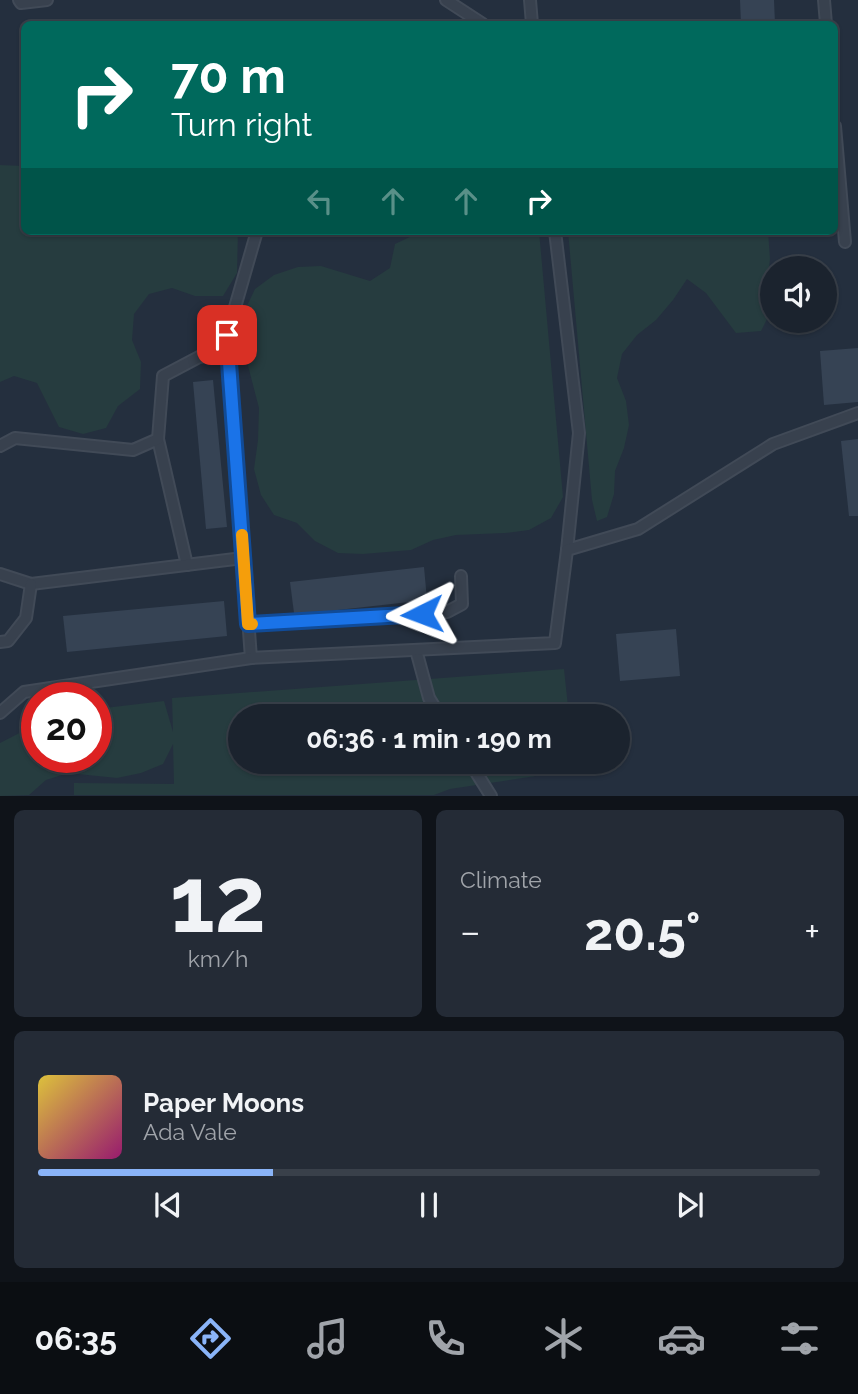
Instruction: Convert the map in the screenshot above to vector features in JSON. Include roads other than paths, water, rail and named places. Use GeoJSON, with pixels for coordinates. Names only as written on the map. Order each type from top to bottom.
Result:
{"type":"FeatureCollection","features":[{"type":"Feature","properties":{"kind":"lane"},"geometry":{"type":"LineString","coordinates":[[19,0],[21,3],[47,0]]}},
{"type":"Feature","properties":{"kind":"lane"},"geometry":{"type":"LineString","coordinates":[[446,0],[478,21]]}},
{"type":"Feature","properties":{"kind":"lane"},"geometry":{"type":"LineString","coordinates":[[530,0],[532,21]]}},
{"type":"Feature","properties":{"kind":"lane"},"geometry":{"type":"LineString","coordinates":[[824,0],[826,21]]}},
{"type":"Feature","properties":{"kind":"lane"},"geometry":{"type":"LineString","coordinates":[[838,161],[845,242]]}},
{"type":"Feature","properties":{"kind":"lane"},"geometry":{"type":"LineString","coordinates":[[251,658],[227,335],[256,235]]}},
{"type":"Feature","properties":{"kind":"lane"},"geometry":{"type":"LineString","coordinates":[[0,713],[24,692],[251,658],[555,643],[579,433],[555,235]]}},
{"type":"Feature","properties":{"kind":"lane"},"geometry":{"type":"LineString","coordinates":[[187,565],[158,439],[163,376],[199,357],[228,352]]}},
{"type":"Feature","properties":{"kind":"lane"},"geometry":{"type":"LineString","coordinates":[[567,550],[638,529],[773,444],[858,413]]}},
{"type":"Feature","properties":{"kind":"lane"},"geometry":{"type":"LineString","coordinates":[[0,446],[15,438],[134,450],[158,439]]}},
{"type":"Feature","properties":{"kind":"lane"},"geometry":{"type":"LineString","coordinates":[[0,574],[31,584],[243,558]]}},
{"type":"Feature","properties":{"kind":"lane"},"geometry":{"type":"LineString","coordinates":[[248,624],[447,612],[462,604],[461,576]]}},
{"type":"Feature","properties":{"kind":"lane"},"geometry":{"type":"LineString","coordinates":[[0,642],[8,641],[26,618],[31,584]]}},
{"type":"Feature","properties":{"kind":"lane"},"geometry":{"type":"LineString","coordinates":[[416,650],[433,704]]}},
{"type":"Feature","properties":{"kind":"lane"},"geometry":{"type":"LineString","coordinates":[[477,774],[491,796]]}}]}
